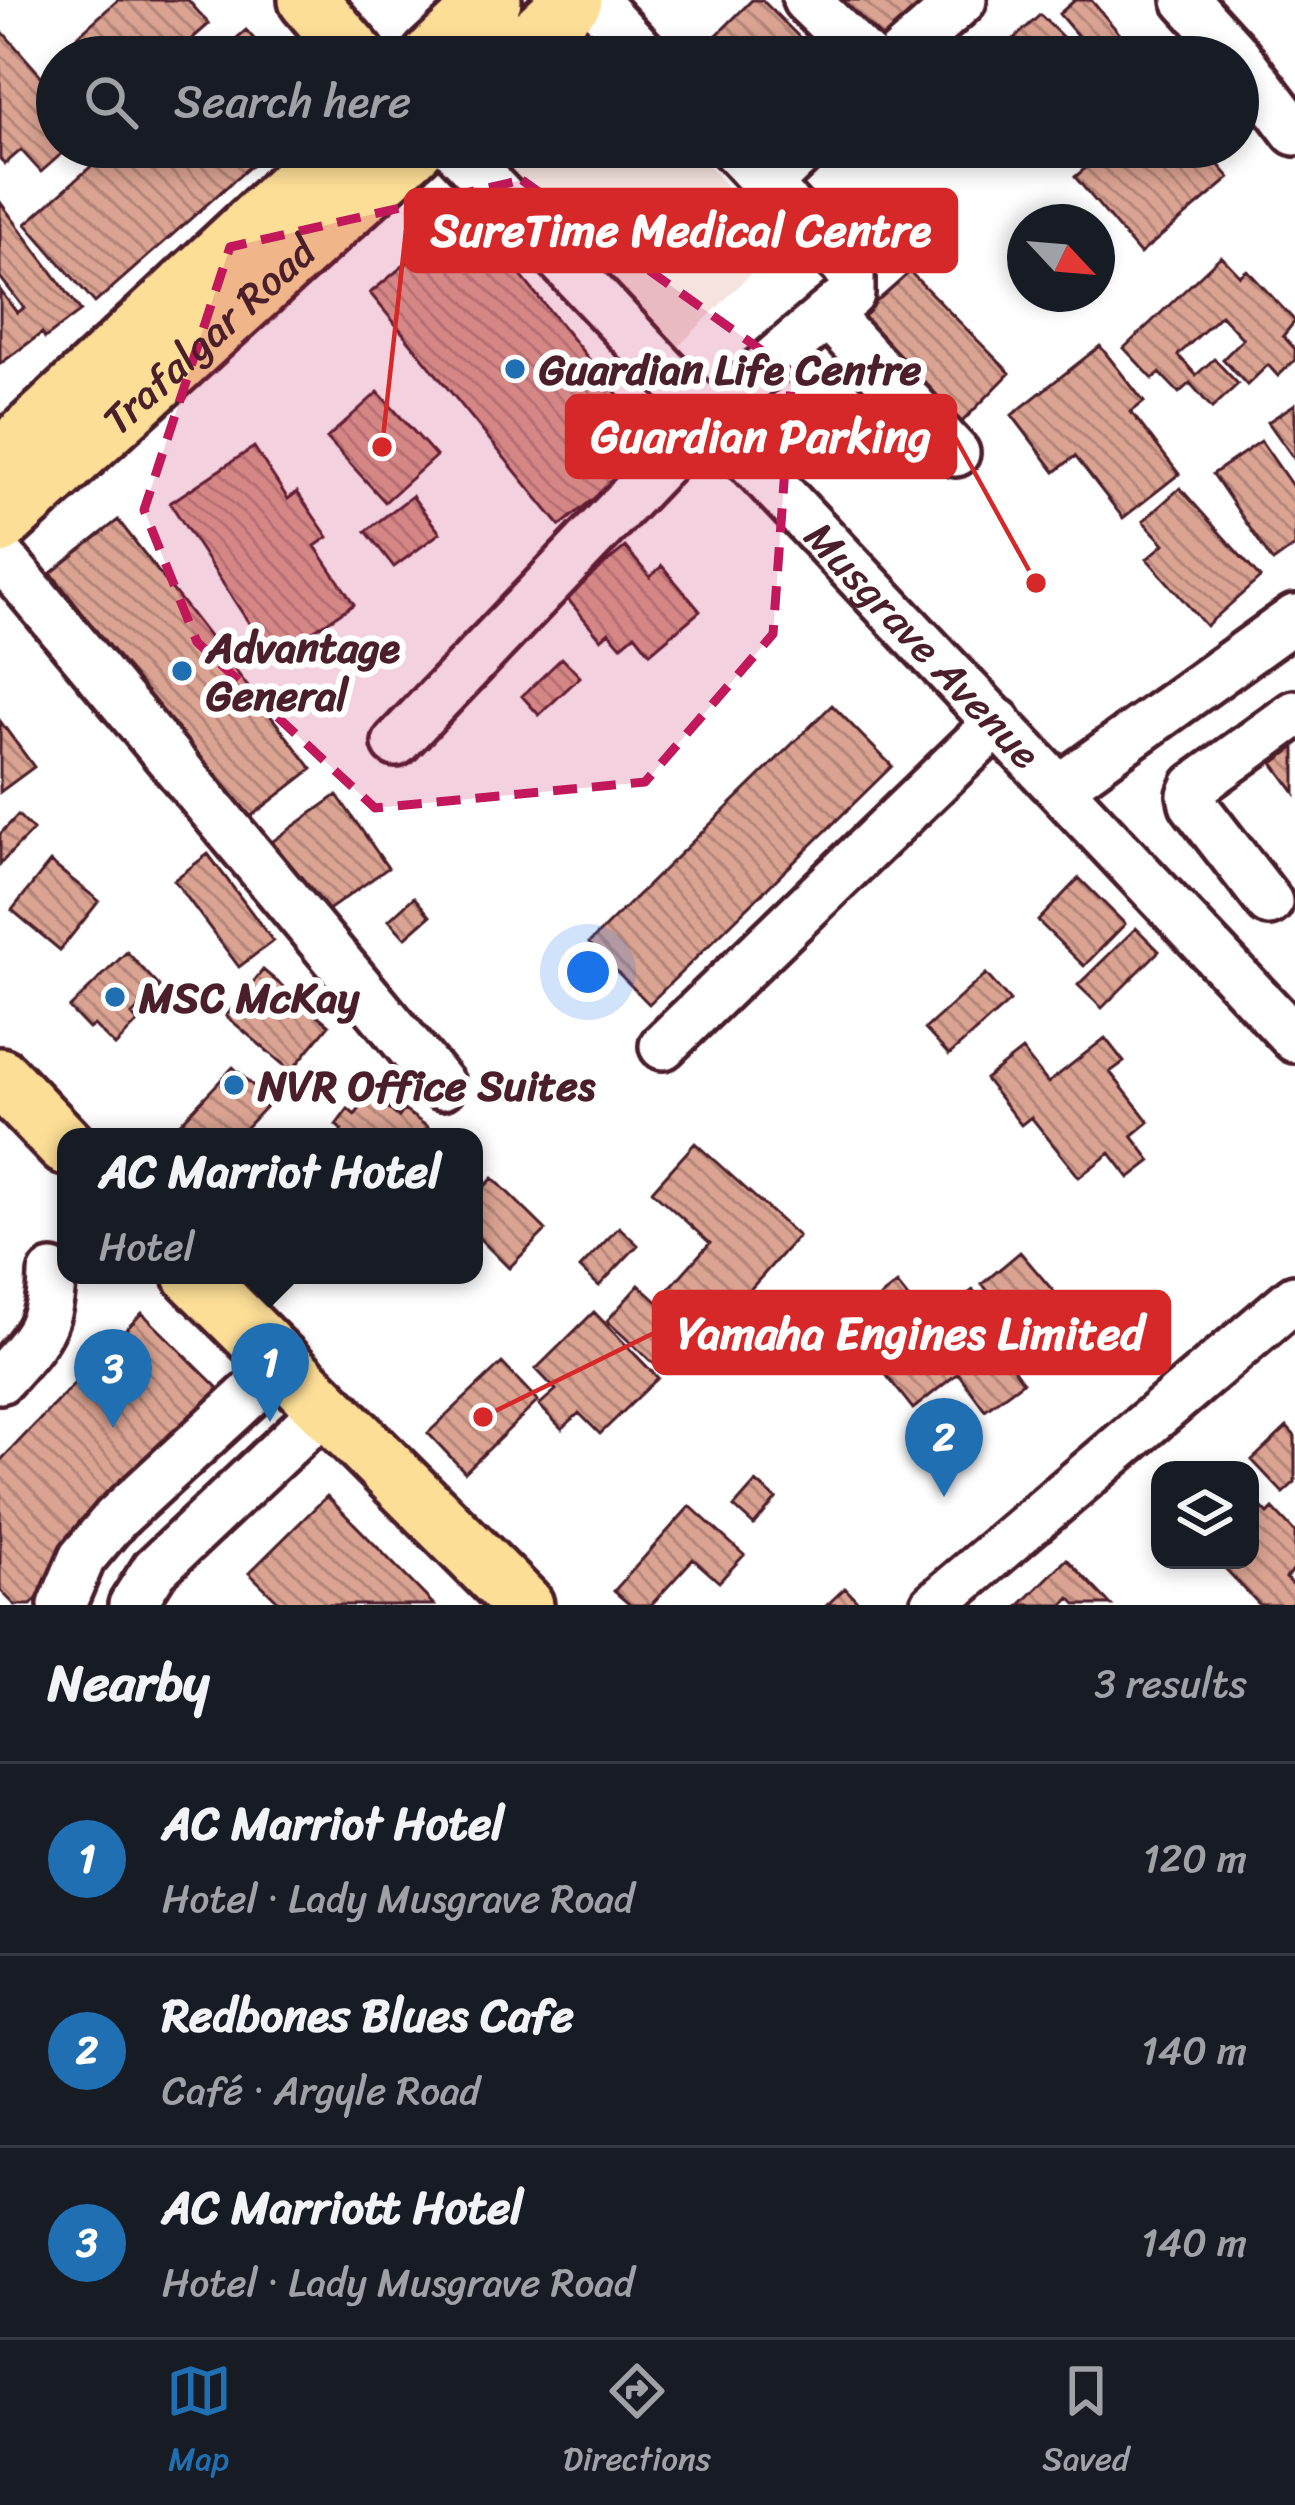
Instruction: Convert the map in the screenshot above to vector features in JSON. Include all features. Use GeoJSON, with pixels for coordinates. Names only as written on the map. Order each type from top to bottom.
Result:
{"type":"FeatureCollection","features":[{"type":"Feature","properties":{"kind":"main road"},"geometry":{"type":"LineString","coordinates":[[308,0],[339,36]]}},
{"type":"Feature","properties":{"kind":"main road"},"geometry":{"type":"LineString","coordinates":[[453,36],[492,0]]}},
{"type":"Feature","properties":{"kind":"main road"},"geometry":{"type":"LineString","coordinates":[[534,36],[573,0]]}},
{"type":"Feature","properties":{"kind":"main road","name":"Trafalgar Road"},"geometry":{"type":"LineString","coordinates":[[0,460],[313,168]]}},
{"type":"Feature","properties":{"kind":"main road","name":"Trafalgar Road"},"geometry":{"type":"LineString","coordinates":[[0,525],[392,168]]}},
{"type":"Feature","properties":{"kind":"main road"},"geometry":{"type":"LineString","coordinates":[[0,1077],[57,1137]]}},
{"type":"Feature","properties":{"kind":"main road"},"geometry":{"type":"LineString","coordinates":[[202,1284],[524,1605]]}},
{"type":"Feature","properties":{"kind":"street"},"geometry":{"type":"LineString","coordinates":[[593,0],[627,36]]}},
{"type":"Feature","properties":{"kind":"street"},"geometry":{"type":"LineString","coordinates":[[806,0],[843,36]]}},
{"type":"Feature","properties":{"kind":"street"},"geometry":{"type":"LineString","coordinates":[[923,36],[963,0]]}},
{"type":"Feature","properties":{"kind":"street"},"geometry":{"type":"LineString","coordinates":[[1186,0],[1219,36]]}},
{"type":"Feature","properties":{"kind":"street"},"geometry":{"type":"LineString","coordinates":[[1259,85],[1295,132]]}},
{"type":"Feature","properties":{"kind":"street","name":"Musgrave Avenue"},"geometry":{"type":"LineString","coordinates":[[474,168],[1295,1040]]}},
{"type":"Feature","properties":{"kind":"street"},"geometry":{"type":"LineString","coordinates":[[397,743],[709,415],[850,294],[851,273],[753,168]]}},
{"type":"Feature","properties":{"kind":"street"},"geometry":{"type":"LineString","coordinates":[[768,184],[785,168]]}},
{"type":"Feature","properties":{"kind":"street"},"geometry":{"type":"LineString","coordinates":[[827,314],[956,453]]}},
{"type":"Feature","properties":{"kind":"street"},"geometry":{"type":"LineString","coordinates":[[0,555],[442,1086]]}},
{"type":"Feature","properties":{"kind":"street"},"geometry":{"type":"LineString","coordinates":[[1059,788],[1295,618]]}},
{"type":"Feature","properties":{"kind":"street"},"geometry":{"type":"LineString","coordinates":[[1269,902],[1193,804],[1191,795],[1195,786],[1295,714]]}},
{"type":"Feature","properties":{"kind":"street"},"geometry":{"type":"LineString","coordinates":[[663,1046],[998,722]]}},
{"type":"Feature","properties":{"kind":"street"},"geometry":{"type":"LineString","coordinates":[[0,1380],[30,1346],[52,1308],[52,1274]]}},
{"type":"Feature","properties":{"kind":"street"},"geometry":{"type":"LineString","coordinates":[[934,1605],[1292,1308]]}},
{"type":"Feature","properties":{"kind":"street"},"geometry":{"type":"LineString","coordinates":[[62,1605],[82,1558],[116,1518],[283,1364]]}},
{"type":"Feature","properties":{"kind":"street"},"geometry":{"type":"LineString","coordinates":[[132,1605],[154,1569],[327,1407]]}},
{"type":"Feature","properties":{"kind":"highlighted area"},"geometry":{"type":"Polygon","coordinates":[[[522,180],[792,372],[773,634],[645,782],[375,808],[197,642],[144,510],[230,247],[522,180]]]}},
{"type":"Feature","properties":{"kind":"shaded area"},"geometry":{"type":"Polygon","coordinates":[[[583,17],[599,36],[565,36],[583,17]]]}},
{"type":"Feature","properties":{"kind":"shaded area"},"geometry":{"type":"Polygon","coordinates":[[[505,168],[711,168],[778,246],[675,350],[505,168]]]}},
{"type":"Feature","properties":{"kind":"building"},"geometry":{"type":"Polygon","coordinates":[[[118,0],[188,0],[209,24],[195,36],[78,36],[118,0]]]}},
{"type":"Feature","properties":{"kind":"building"},"geometry":{"type":"Polygon","coordinates":[[[752,0],[762,0],[798,36],[716,36],[752,0]]]}},
{"type":"Feature","properties":{"kind":"building"},"geometry":{"type":"Polygon","coordinates":[[[825,0],[933,0],[900,36],[863,36],[825,0]]]}},
{"type":"Feature","properties":{"kind":"building"},"geometry":{"type":"Polygon","coordinates":[[[1075,0],[1091,0],[1119,33],[1078,36],[1059,14],[1075,0]]]}},
{"type":"Feature","properties":{"kind":"building"},"geometry":{"type":"Polygon","coordinates":[[[1040,15],[1062,36],[1017,36],[1040,15]]]}},
{"type":"Feature","properties":{"kind":"building"},"geometry":{"type":"Polygon","coordinates":[[[0,29],[36,70],[36,166],[21,150],[5,164],[0,159],[0,29]]]}},
{"type":"Feature","properties":{"kind":"building"},"geometry":{"type":"Polygon","coordinates":[[[89,168],[248,168],[95,303],[26,224],[89,168]]]}},
{"type":"Feature","properties":{"kind":"building"},"geometry":{"type":"Polygon","coordinates":[[[1086,168],[1221,168],[1230,178],[1140,254],[1115,224],[1115,204],[1098,204],[1075,177],[1086,168]]]}},
{"type":"Feature","properties":{"kind":"building"},"geometry":{"type":"Polygon","coordinates":[[[0,202],[81,311],[0,364],[0,290],[17,313],[24,308],[0,277],[0,202]]]}},
{"type":"Feature","properties":{"kind":"building","name":"Guardian Life Centre"},"geometry":{"type":"Polygon","coordinates":[[[469,212],[659,445],[560,526],[370,293],[469,212]]]}},
{"type":"Feature","properties":{"kind":"building"},"geometry":{"type":"Polygon","coordinates":[[[1221,256],[1240,276],[1247,270],[1295,321],[1283,336],[1295,349],[1295,360],[1278,376],[1268,365],[1247,385],[1223,359],[1243,339],[1221,315],[1178,355],[1196,375],[1214,359],[1238,384],[1212,408],[1190,383],[1179,393],[1160,373],[1153,379],[1124,348],[1221,256]]]}},
{"type":"Feature","properties":{"kind":"building"},"geometry":{"type":"Polygon","coordinates":[[[910,272],[1010,373],[957,427],[857,319],[910,272]]]}},
{"type":"Feature","properties":{"kind":"building"},"geometry":{"type":"Polygon","coordinates":[[[1100,346],[1144,402],[1131,412],[1179,474],[1123,518],[1075,456],[1055,472],[1012,415],[1100,346]]]}},
{"type":"Feature","properties":{"kind":"building"},"geometry":{"type":"Polygon","coordinates":[[[378,392],[436,456],[385,502],[327,438],[378,392]]]}},
{"type":"Feature","properties":{"kind":"building"},"geometry":{"type":"Polygon","coordinates":[[[1295,404],[1295,460],[1268,422],[1295,404]]]}},
{"type":"Feature","properties":{"kind":"building"},"geometry":{"type":"Polygon","coordinates":[[[1261,441],[1295,490],[1295,546],[1273,562],[1213,474],[1261,441]]]}},
{"type":"Feature","properties":{"kind":"building"},"geometry":{"type":"Polygon","coordinates":[[[254,447],[288,499],[297,492],[328,537],[315,546],[354,604],[272,658],[170,503],[254,447]]]}},
{"type":"Feature","properties":{"kind":"building"},"geometry":{"type":"Polygon","coordinates":[[[1180,488],[1260,578],[1206,626],[1147,559],[1164,544],[1143,521],[1180,488]]]}},
{"type":"Feature","properties":{"kind":"building"},"geometry":{"type":"Polygon","coordinates":[[[412,496],[440,533],[394,567],[366,531],[412,496]]]}},
{"type":"Feature","properties":{"kind":"building","name":"Advantage General"},"geometry":{"type":"Polygon","coordinates":[[[118,520],[312,769],[245,821],[51,573],[118,520]]]}},
{"type":"Feature","properties":{"kind":"building"},"geometry":{"type":"Polygon","coordinates":[[[625,547],[650,577],[662,566],[700,611],[650,653],[635,634],[621,646],[609,632],[601,639],[566,597],[625,547]]]}},
{"type":"Feature","properties":{"kind":"building"},"geometry":{"type":"Polygon","coordinates":[[[562,658],[580,677],[539,715],[522,696],[562,658]]]}},
{"type":"Feature","properties":{"kind":"building"},"geometry":{"type":"Polygon","coordinates":[[[832,705],[892,766],[649,1004],[589,943],[832,705]]]}},
{"type":"Feature","properties":{"kind":"building"},"geometry":{"type":"Polygon","coordinates":[[[0,721],[34,767],[0,792],[0,721]]]}},
{"type":"Feature","properties":{"kind":"building"},"geometry":{"type":"Polygon","coordinates":[[[1295,747],[1295,793],[1273,763],[1295,747]]]}},
{"type":"Feature","properties":{"kind":"building"},"geometry":{"type":"Polygon","coordinates":[[[337,795],[388,868],[317,918],[266,846],[337,795]]]}},
{"type":"Feature","properties":{"kind":"building"},"geometry":{"type":"Polygon","coordinates":[[[18,815],[33,830],[0,864],[0,834],[18,815]]]}},
{"type":"Feature","properties":{"kind":"building"},"geometry":{"type":"Polygon","coordinates":[[[208,854],[273,941],[239,967],[174,880],[208,854]]]}},
{"type":"Feature","properties":{"kind":"building"},"geometry":{"type":"Polygon","coordinates":[[[50,862],[99,901],[60,950],[12,910],[50,862]]]}},
{"type":"Feature","properties":{"kind":"building"},"geometry":{"type":"Polygon","coordinates":[[[1079,878],[1125,924],[1084,966],[1038,921],[1079,878]]]}},
{"type":"Feature","properties":{"kind":"building"},"geometry":{"type":"Polygon","coordinates":[[[414,897],[430,916],[405,938],[389,920],[414,897]]]}},
{"type":"Feature","properties":{"kind":"building"},"geometry":{"type":"Polygon","coordinates":[[[1136,928],[1159,951],[1102,1008],[1078,985],[1136,928]]]}},
{"type":"Feature","properties":{"kind":"building","name":"MSC McKay"},"geometry":{"type":"Polygon","coordinates":[[[127,952],[160,987],[132,1015],[138,1022],[115,1046],[69,1008],[127,952]]]}},
{"type":"Feature","properties":{"kind":"building"},"geometry":{"type":"Polygon","coordinates":[[[263,970],[329,1025],[291,1071],[226,1016],[263,970]]]}},
{"type":"Feature","properties":{"kind":"building"},"geometry":{"type":"Polygon","coordinates":[[[986,974],[1010,1001],[949,1055],[925,1029],[986,974]]]}},
{"type":"Feature","properties":{"kind":"building"},"geometry":{"type":"Polygon","coordinates":[[[1105,1038],[1124,1062],[1110,1072],[1149,1122],[1132,1136],[1151,1161],[1129,1178],[1110,1153],[1079,1177],[1031,1117],[1021,1125],[985,1079],[1022,1050],[1048,1083],[1105,1038]]]}},
{"type":"Feature","properties":{"kind":"building","name":"NVR Office Suites"},"geometry":{"type":"Polygon","coordinates":[[[233,1067],[270,1102],[245,1128],[175,1128],[233,1067]]]}},
{"type":"Feature","properties":{"kind":"building"},"geometry":{"type":"Polygon","coordinates":[[[365,1073],[398,1098],[389,1109],[399,1117],[404,1110],[428,1127],[340,1128],[336,1125],[348,1109],[355,1115],[370,1095],[356,1085],[365,1073]]]}},
{"type":"Feature","properties":{"kind":"building"},"geometry":{"type":"Polygon","coordinates":[[[695,1143],[798,1236],[712,1332],[666,1292],[710,1243],[652,1191],[695,1143]]]}},
{"type":"Feature","properties":{"kind":"building"},"geometry":{"type":"Polygon","coordinates":[[[493,1178],[546,1230],[509,1268],[483,1242],[483,1188],[493,1178]]]}},
{"type":"Feature","properties":{"kind":"building"},"geometry":{"type":"Polygon","coordinates":[[[619,1227],[638,1245],[599,1286],[580,1268],[619,1227]]]}},
{"type":"Feature","properties":{"kind":"building"},"geometry":{"type":"Polygon","coordinates":[[[1020,1252],[1055,1293],[1016,1325],[982,1284],[1020,1252]]]}},
{"type":"Feature","properties":{"kind":"building"},"geometry":{"type":"Polygon","coordinates":[[[897,1284],[929,1324],[973,1290],[994,1317],[982,1326],[993,1342],[1003,1334],[1017,1351],[1007,1360],[1023,1382],[985,1410],[958,1373],[913,1409],[846,1324],[897,1284]]]}},
{"type":"Feature","properties":{"kind":"building"},"geometry":{"type":"Polygon","coordinates":[[[639,1285],[695,1336],[663,1372],[607,1321],[639,1285]]]}},
{"type":"Feature","properties":{"kind":"building"},"geometry":{"type":"Polygon","coordinates":[[[594,1312],[658,1378],[600,1434],[579,1413],[562,1429],[539,1405],[556,1390],[536,1369],[594,1312]]]}},
{"type":"Feature","properties":{"kind":"building"},"geometry":{"type":"Polygon","coordinates":[[[142,1313],[226,1396],[31,1605],[15,1605],[0,1590],[0,1461],[142,1313]]]}},
{"type":"Feature","properties":{"kind":"building"},"geometry":{"type":"Polygon","coordinates":[[[502,1363],[538,1401],[465,1472],[428,1433],[502,1363]]]}},
{"type":"Feature","properties":{"kind":"building"},"geometry":{"type":"Polygon","coordinates":[[[1287,1427],[1295,1436],[1295,1482],[1283,1493],[1259,1467],[1259,1461],[1252,1460],[1287,1427]]]}},
{"type":"Feature","properties":{"kind":"building"},"geometry":{"type":"Polygon","coordinates":[[[756,1482],[776,1499],[754,1525],[734,1507],[756,1482]]]}},
{"type":"Feature","properties":{"kind":"building"},"geometry":{"type":"Polygon","coordinates":[[[327,1496],[434,1605],[282,1605],[249,1573],[327,1496]]]}},
{"type":"Feature","properties":{"kind":"building"},"geometry":{"type":"Polygon","coordinates":[[[1259,1504],[1268,1514],[1273,1509],[1295,1532],[1295,1569],[1286,1578],[1295,1587],[1295,1600],[1290,1605],[1260,1605],[1226,1569],[1259,1569],[1259,1504]]]}},
{"type":"Feature","properties":{"kind":"building"},"geometry":{"type":"Polygon","coordinates":[[[690,1506],[744,1555],[719,1582],[693,1559],[651,1605],[630,1605],[614,1591],[690,1506]]]}},
{"type":"Feature","properties":{"kind":"building"},"geometry":{"type":"Polygon","coordinates":[[[1067,1559],[1111,1605],[1077,1605],[1070,1598],[1063,1605],[1020,1605],[1067,1559]]]}},
{"type":"Feature","properties":{"kind":"building"},"geometry":{"type":"Polygon","coordinates":[[[845,1588],[861,1605],[827,1605],[845,1588]]]}},
{"type":"Feature","properties":{"kind":"place","name":"Guardian Life Centre"},"geometry":{"type":"Point","coordinates":[515,369]}},
{"type":"Feature","properties":{"kind":"place","name":"SureTime Medical Centre"},"geometry":{"type":"Point","coordinates":[382,447]}},
{"type":"Feature","properties":{"kind":"place","name":"Guardian Parking"},"geometry":{"type":"Point","coordinates":[1036,583]}},
{"type":"Feature","properties":{"kind":"place","name":"Advantage General"},"geometry":{"type":"Point","coordinates":[182,671]}},
{"type":"Feature","properties":{"kind":"place","name":"MSC McKay"},"geometry":{"type":"Point","coordinates":[115,997]}},
{"type":"Feature","properties":{"kind":"place","name":"NVR Office Suites"},"geometry":{"type":"Point","coordinates":[234,1085]}},
{"type":"Feature","properties":{"kind":"place","name":"Yamaha Engines Limited"},"geometry":{"type":"Point","coordinates":[483,1417]}},
{"type":"Feature","properties":{"kind":"place","name":"AC Marriot Hotel"},"geometry":{"type":"Point","coordinates":[270,1422]}},
{"type":"Feature","properties":{"kind":"place","name":"AC Marriott Hotel"},"geometry":{"type":"Point","coordinates":[113,1428]}},
{"type":"Feature","properties":{"kind":"place","name":"Redbones Blues Cafe"},"geometry":{"type":"Point","coordinates":[944,1497]}}]}
